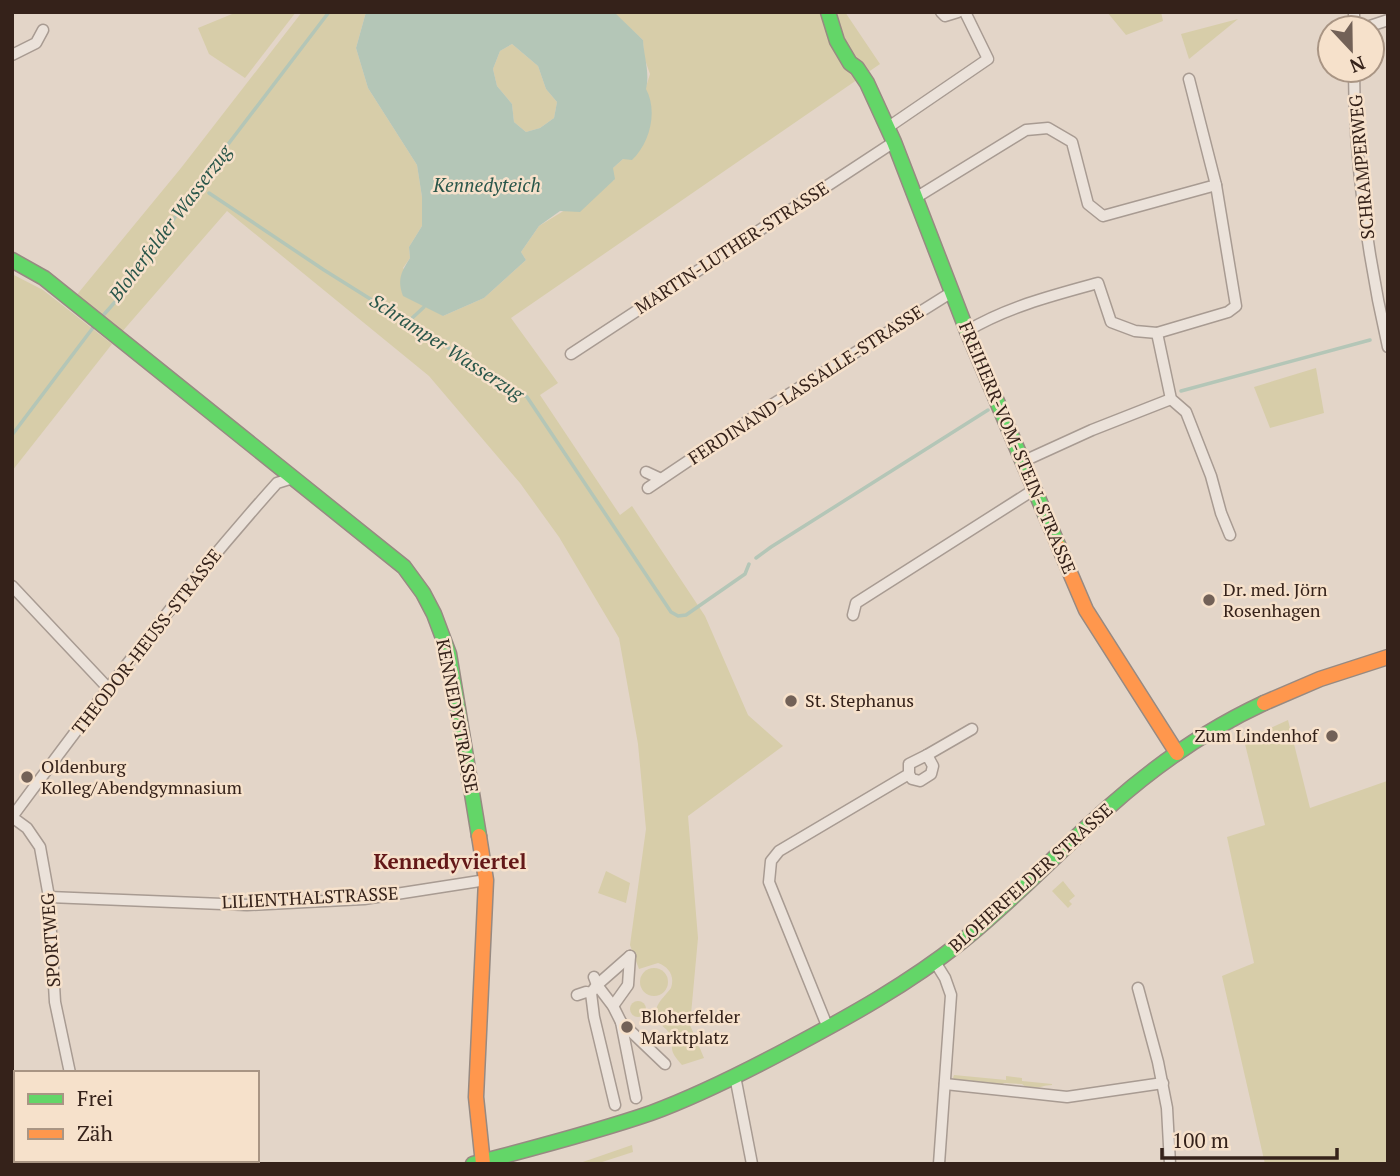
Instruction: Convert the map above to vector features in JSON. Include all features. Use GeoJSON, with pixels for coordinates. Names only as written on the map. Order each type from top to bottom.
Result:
{"type":"FeatureCollection","features":[{"type":"Feature","properties":{"kind":"street","name":"FREIHERR-VOM-STEIN-STRASSE"},"geometry":{"type":"LineString","coordinates":[[828,12],[837,41],[850,63],[858,68],[867,83],[894,142],[967,331],[1086,610],[1177,753]]}},
{"type":"Feature","properties":{"kind":"street"},"geometry":{"type":"LineString","coordinates":[[941,12],[945,16],[958,12]]}},
{"type":"Feature","properties":{"kind":"street"},"geometry":{"type":"LineString","coordinates":[[887,128],[988,59],[965,12]]}},
{"type":"Feature","properties":{"kind":"street"},"geometry":{"type":"LineString","coordinates":[[12,55],[36,43],[43,30]]}},
{"type":"Feature","properties":{"kind":"street"},"geometry":{"type":"LineString","coordinates":[[967,331],[981,322],[1036,301],[1098,283],[1111,322],[1135,331],[1157,333],[1228,312],[1236,306],[1216,185],[1189,79]]}},
{"type":"Feature","properties":{"kind":"street","name":"SCHRAMPERWEG"},"geometry":{"type":"LineString","coordinates":[[1355,84],[1358,145],[1369,243],[1388,347]]}},
{"type":"Feature","properties":{"kind":"street"},"geometry":{"type":"LineString","coordinates":[[917,197],[1026,130],[1048,128],[1072,142],[1088,204],[1103,216],[1216,185]]}},
{"type":"Feature","properties":{"kind":"street","name":"MARTIN-LUTHER-STRASSE"},"geometry":{"type":"LineString","coordinates":[[571,354],[894,142]]}},
{"type":"Feature","properties":{"kind":"street","name":"KENNEDYSTRASSE"},"geometry":{"type":"LineString","coordinates":[[12,260],[44,278],[356,526],[404,567],[434,614],[449,654],[486,880],[476,1097],[479,1163]]}},
{"type":"Feature","properties":{"kind":"street","name":"FERDINAND-LASSALLE-STRASSE"},"geometry":{"type":"LineString","coordinates":[[648,488],[780,400],[952,292]]}},
{"type":"Feature","properties":{"kind":"street"},"geometry":{"type":"LineString","coordinates":[[1157,333],[1171,399],[1186,412],[1230,535]]}},
{"type":"Feature","properties":{"kind":"street"},"geometry":{"type":"LineString","coordinates":[[1024,461],[1092,430],[1171,399]]}},
{"type":"Feature","properties":{"kind":"street"},"geometry":{"type":"LineString","coordinates":[[646,472],[661,479]]}},
{"type":"Feature","properties":{"kind":"street","name":"THEODOR-HEUSS-STRASSE"},"geometry":{"type":"LineString","coordinates":[[12,817],[108,688],[250,513],[277,484],[293,478]]}},
{"type":"Feature","properties":{"kind":"street"},"geometry":{"type":"LineString","coordinates":[[853,615],[856,603],[1035,489]]}},
{"type":"Feature","properties":{"kind":"street"},"geometry":{"type":"LineString","coordinates":[[12,586],[108,688]]}},
{"type":"Feature","properties":{"kind":"street","name":"BLOHERFELDER STRASSE"},"geometry":{"type":"LineString","coordinates":[[479,1163],[663,1108],[735,1076],[828,1028],[935,962],[980,928],[1130,789],[1177,753],[1235,717],[1277,696],[1388,657]]}},
{"type":"Feature","properties":{"kind":"street"},"geometry":{"type":"LineString","coordinates":[[926,755],[933,766],[931,774],[920,781],[912,779],[909,764],[972,729]]}},
{"type":"Feature","properties":{"kind":"street"},"geometry":{"type":"LineString","coordinates":[[828,1028],[769,883],[771,861],[779,851],[909,774]]}},
{"type":"Feature","properties":{"kind":"street","name":"SPORTWEG"},"geometry":{"type":"LineString","coordinates":[[12,817],[27,828],[40,847],[49,897],[55,1002],[70,1071]]}},
{"type":"Feature","properties":{"kind":"street","name":"LILIENTHALSTRASSE"},"geometry":{"type":"LineString","coordinates":[[49,897],[247,905],[364,899],[486,880]]}},
{"type":"Feature","properties":{"kind":"street"},"geometry":{"type":"LineString","coordinates":[[587,993],[630,956],[628,985],[613,1006]]}},
{"type":"Feature","properties":{"kind":"street"},"geometry":{"type":"LineString","coordinates":[[935,962],[951,995],[939,1164]]}},
{"type":"Feature","properties":{"kind":"street"},"geometry":{"type":"LineString","coordinates":[[1138,988],[1163,1083],[1170,1164]]}},
{"type":"Feature","properties":{"kind":"street"},"geometry":{"type":"LineString","coordinates":[[587,993],[613,1006],[621,1022],[636,1098]]}},
{"type":"Feature","properties":{"kind":"street"},"geometry":{"type":"LineString","coordinates":[[587,993],[615,1105]]}},
{"type":"Feature","properties":{"kind":"street"},"geometry":{"type":"LineString","coordinates":[[621,1022],[665,1064]]}},
{"type":"Feature","properties":{"kind":"street"},"geometry":{"type":"LineString","coordinates":[[735,1076],[752,1164]]}},
{"type":"Feature","properties":{"kind":"street"},"geometry":{"type":"LineString","coordinates":[[945,1084],[1067,1097],[1163,1083]]}},
{"type":"Feature","properties":{"kind":"shaded area"},"geometry":{"type":"Polygon","coordinates":[[[237,12],[296,12],[245,78],[209,54],[198,28],[237,12]]]}},
{"type":"Feature","properties":{"kind":"shaded area"},"geometry":{"type":"Polygon","coordinates":[[[302,12],[366,12],[356,48],[368,88],[417,165],[422,197],[422,226],[409,247],[410,258],[403,268],[443,316],[484,298],[526,260],[521,252],[539,226],[614,180],[612,169],[624,158],[650,74],[644,57],[643,40],[613,12],[845,12],[880,64],[511,318],[558,383],[540,395],[620,515],[632,506],[705,616],[748,715],[783,746],[688,816],[698,938],[690,1025],[704,1058],[682,1065],[674,1055],[670,1035],[659,1022],[656,1012],[671,988],[672,976],[658,963],[639,969],[630,945],[646,829],[638,744],[619,638],[559,537],[520,483],[429,376],[227,211],[121,333],[75,297],[181,168],[302,12]]]}},
{"type":"Feature","properties":{"kind":"shaded area"},"geometry":{"type":"Polygon","coordinates":[[[1107,12],[1161,12],[1163,21],[1126,35],[1107,12]]]}},
{"type":"Feature","properties":{"kind":"shaded area"},"geometry":{"type":"Polygon","coordinates":[[[1238,19],[1189,59],[1181,34],[1238,19]]]}},
{"type":"Feature","properties":{"kind":"shaded area"},"geometry":{"type":"Polygon","coordinates":[[[512,44],[538,66],[546,89],[557,102],[554,118],[540,128],[526,132],[514,122],[512,104],[497,86],[493,69],[500,51],[512,44]]]}},
{"type":"Feature","properties":{"kind":"shaded area"},"geometry":{"type":"Polygon","coordinates":[[[12,274],[43,290],[112,344],[12,471],[12,274]]]}},
{"type":"Feature","properties":{"kind":"shaded area"},"geometry":{"type":"Polygon","coordinates":[[[1316,368],[1324,413],[1270,428],[1254,387],[1316,368]]]}},
{"type":"Feature","properties":{"kind":"shaded area"},"geometry":{"type":"Polygon","coordinates":[[[1288,720],[1310,808],[1387,781],[1388,1164],[1265,1164],[1222,976],[1254,963],[1227,837],[1265,825],[1244,740],[1288,720]]]}},
{"type":"Feature","properties":{"kind":"shaded area"},"geometry":{"type":"Polygon","coordinates":[[[606,871],[630,883],[626,903],[598,893],[606,871]]]}},
{"type":"Feature","properties":{"kind":"shaded area"},"geometry":{"type":"Polygon","coordinates":[[[1063,881],[1075,896],[1069,901],[1072,904],[1068,908],[1052,891],[1063,881]]]}},
{"type":"Feature","properties":{"kind":"shaded area"},"geometry":{"type":"Polygon","coordinates":[[[654,968],[664,972],[668,982],[664,992],[654,996],[644,992],[640,982],[644,972],[654,968]]]}},
{"type":"Feature","properties":{"kind":"shaded area"},"geometry":{"type":"Polygon","coordinates":[[[635,1001],[641,1001],[646,1009],[644,1015],[635,1017],[630,1012],[630,1006],[635,1001]]]}},
{"type":"Feature","properties":{"kind":"shaded area"},"geometry":{"type":"Polygon","coordinates":[[[954,1075],[1006,1080],[1006,1076],[1052,1085],[1033,1088],[1022,1084],[1004,1083],[1000,1086],[957,1082],[953,1078],[954,1075]]]}},
{"type":"Feature","properties":{"kind":"shaded area"},"geometry":{"type":"Polygon","coordinates":[[[632,1145],[633,1152],[596,1164],[577,1164],[632,1145]]]}},
{"type":"Feature","properties":{"kind":"water","name":"Kennedyteich"},"geometry":{"type":"Polygon","coordinates":[[[366,12],[614,12],[643,40],[646,89],[652,117],[648,136],[632,160],[623,159],[613,168],[615,179],[580,212],[560,211],[539,226],[521,252],[526,260],[484,298],[443,316],[403,296],[401,276],[410,258],[409,247],[422,226],[422,197],[417,165],[368,88],[356,48],[366,12]],[[512,44],[500,51],[493,69],[497,86],[512,104],[514,122],[526,132],[540,128],[554,118],[557,102],[546,89],[538,66],[512,44]]]}},
{"type":"Feature","properties":{"kind":"waterway","name":"Bloherfelder Wasserzug"},"geometry":{"type":"LineString","coordinates":[[100,319],[122,294],[197,185],[329,12]]}},
{"type":"Feature","properties":{"kind":"waterway","name":"Schramper Wasserzug"},"geometry":{"type":"LineString","coordinates":[[209,193],[324,270],[527,397],[671,612],[678,616],[686,615],[745,574],[749,564]]}},
{"type":"Feature","properties":{"kind":"waterway"},"geometry":{"type":"LineString","coordinates":[[409,321],[424,307]]}},
{"type":"Feature","properties":{"kind":"waterway","name":"Bloherfelder Wasserzug"},"geometry":{"type":"LineString","coordinates":[[12,435],[95,325]]}},
{"type":"Feature","properties":{"kind":"waterway"},"geometry":{"type":"LineString","coordinates":[[1181,391],[1370,340]]}},
{"type":"Feature","properties":{"kind":"waterway","name":"Schramper Wasserzug"},"geometry":{"type":"LineString","coordinates":[[756,558],[988,410]]}},
{"type":"Feature","properties":{"kind":"traffic: fast"},"geometry":{"type":"LineString","coordinates":[[828,12],[837,41],[850,63],[867,83],[894,142],[967,331],[1059,547]]}},
{"type":"Feature","properties":{"kind":"traffic: fast"},"geometry":{"type":"LineString","coordinates":[[12,260],[44,278],[404,567],[434,614],[449,654],[479,836]]}},
{"type":"Feature","properties":{"kind":"traffic: fast"},"geometry":{"type":"LineString","coordinates":[[473,1164],[585,1134],[705,1091],[790,1048],[899,986],[961,942],[1000,909],[1146,776],[1203,736],[1264,703]]}},
{"type":"Feature","properties":{"kind":"traffic: slow"},"geometry":{"type":"LineString","coordinates":[[1059,547],[1086,610],[1177,753]]}},
{"type":"Feature","properties":{"kind":"traffic: slow"},"geometry":{"type":"LineString","coordinates":[[1264,703],[1320,679],[1388,657]]}},
{"type":"Feature","properties":{"kind":"traffic: slow"},"geometry":{"type":"LineString","coordinates":[[479,836],[486,880],[476,1097],[483,1164]]}},
{"type":"Feature","properties":{"kind":"place","name":"Dr. med. Jörn Rosenhagen"},"geometry":{"type":"Point","coordinates":[1209,600]}},
{"type":"Feature","properties":{"kind":"place","name":"St. Stephanus"},"geometry":{"type":"Point","coordinates":[791,701]}},
{"type":"Feature","properties":{"kind":"place","name":"Zum Lindenhof"},"geometry":{"type":"Point","coordinates":[1332,736]}},
{"type":"Feature","properties":{"kind":"place","name":"Oldenburg Kolleg/Abendgymnasium"},"geometry":{"type":"Point","coordinates":[27,777]}},
{"type":"Feature","properties":{"kind":"place","name":"Bloherfelder Marktplatz"},"geometry":{"type":"Point","coordinates":[627,1027]}},
{"type":"Feature","properties":{"kind":"district","name":"Kennedyviertel"},"geometry":{"type":"Point","coordinates":[450,862]}}]}
